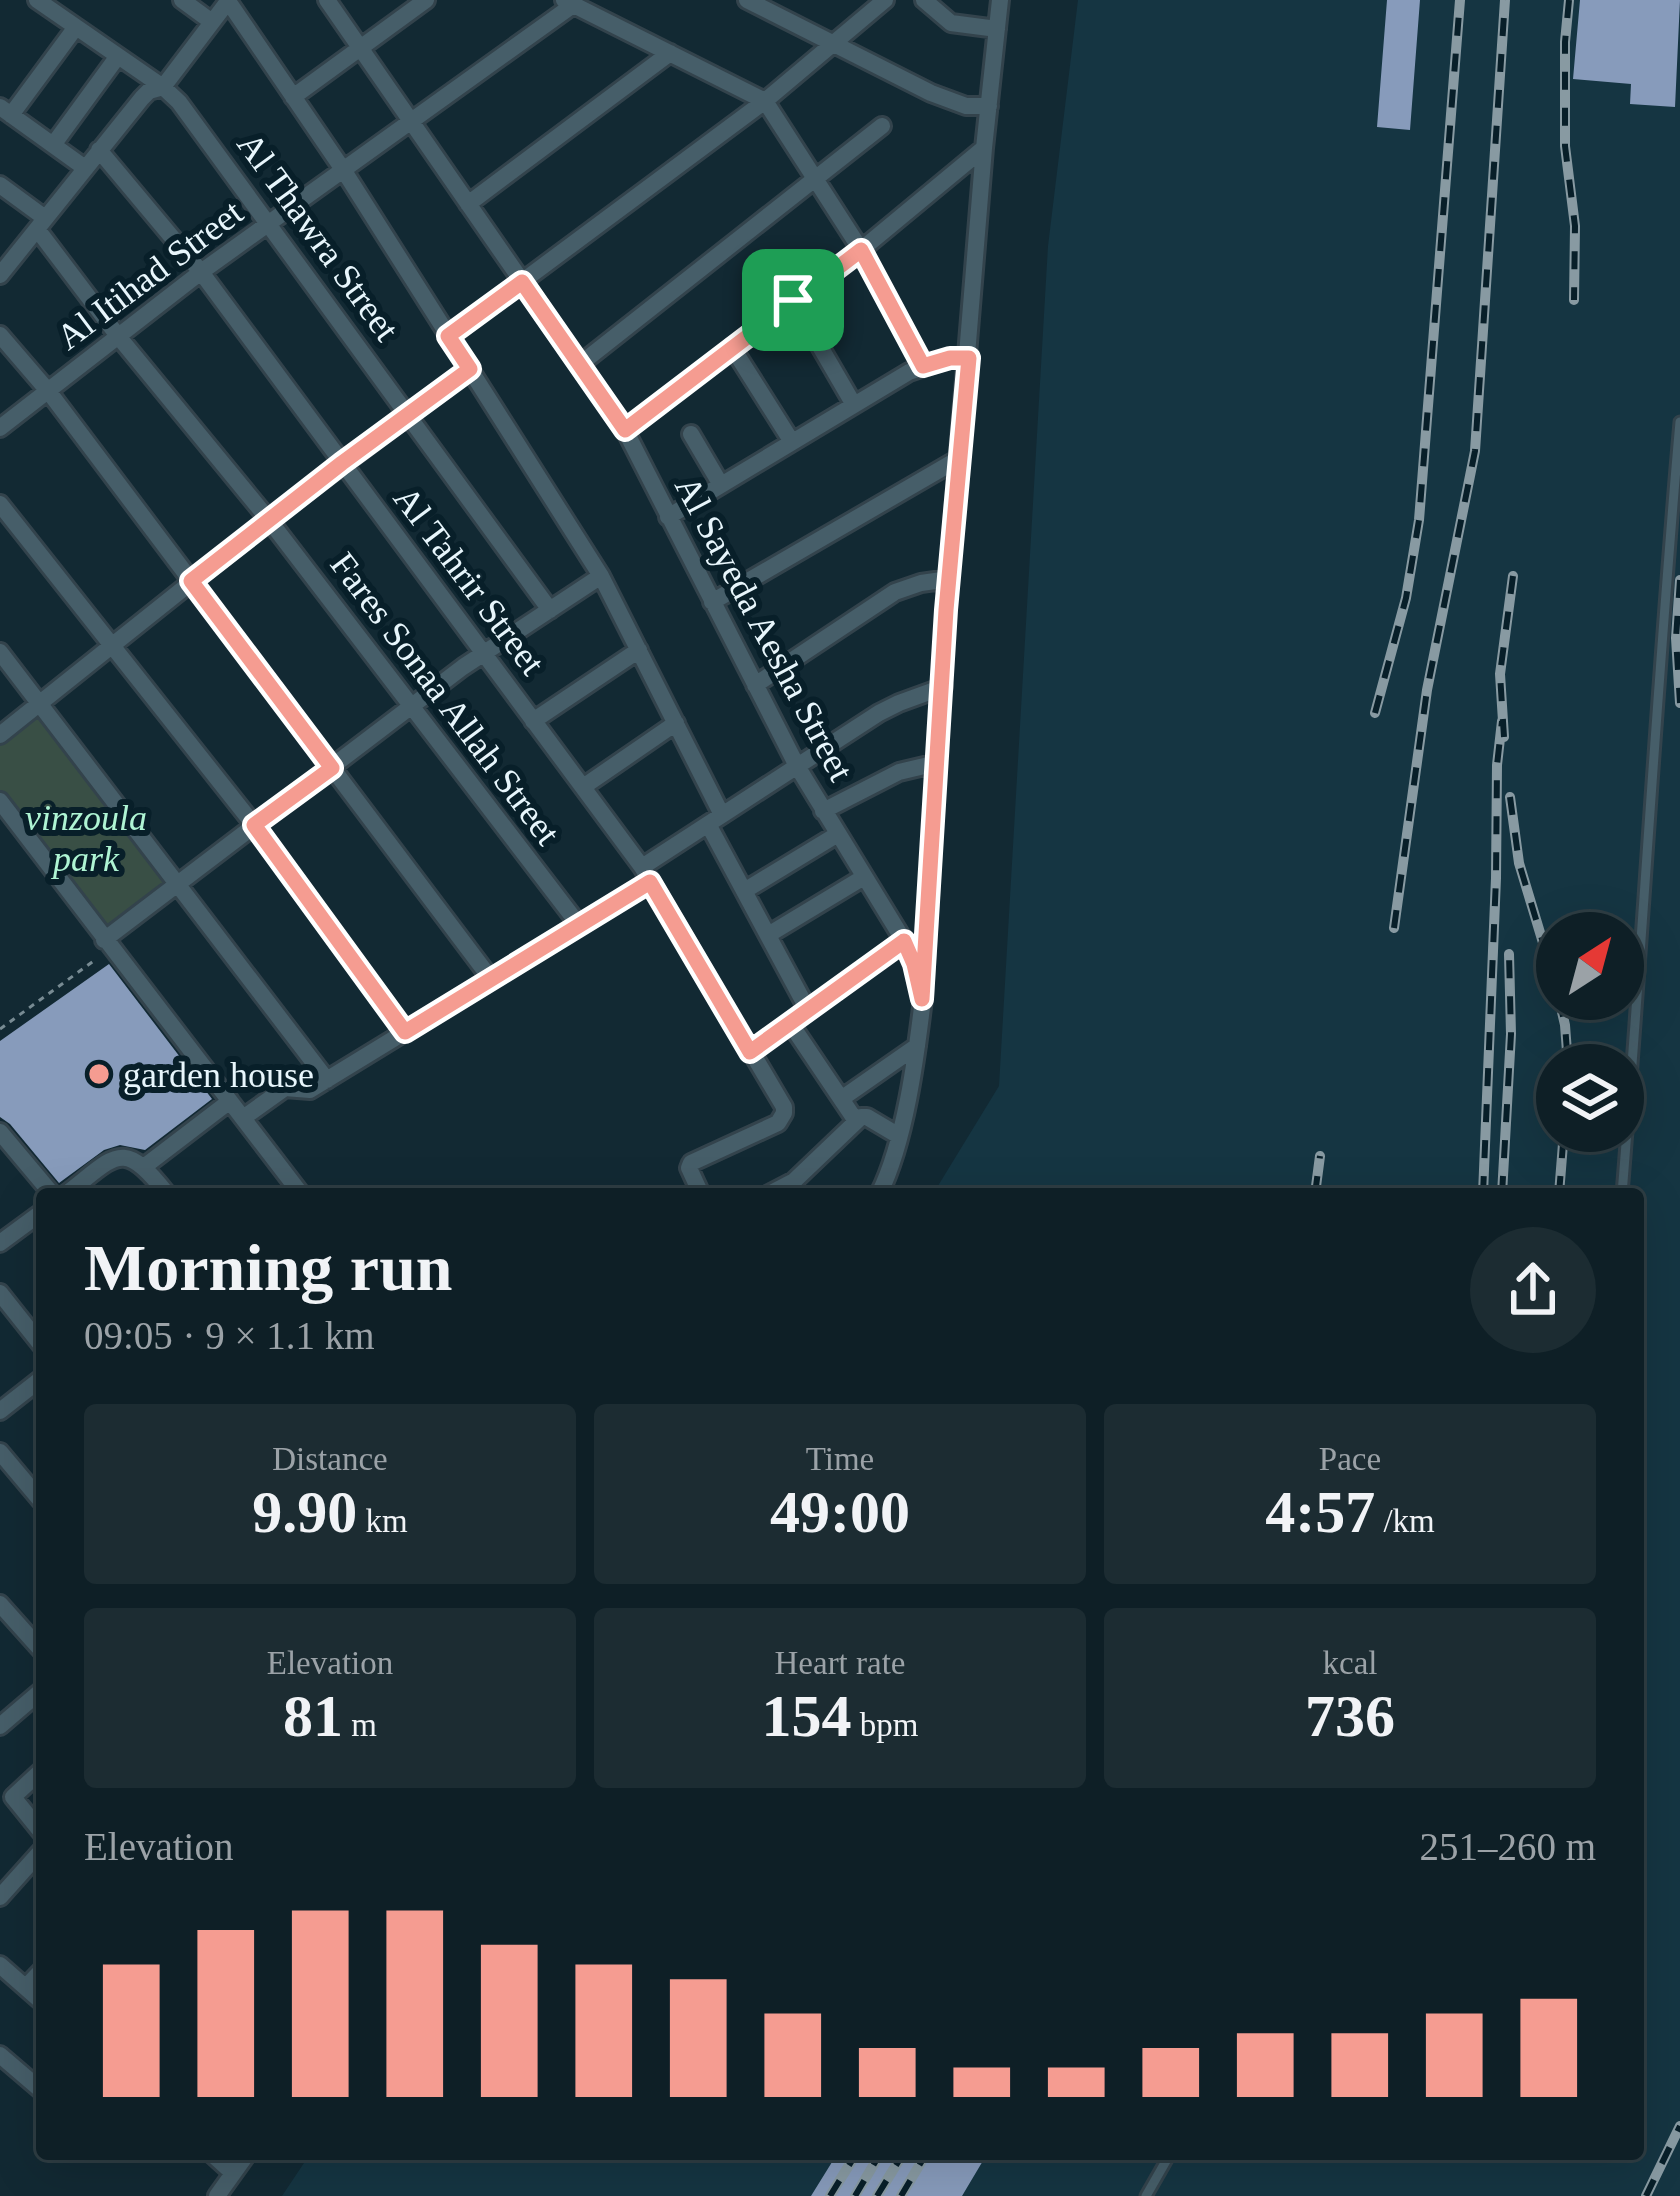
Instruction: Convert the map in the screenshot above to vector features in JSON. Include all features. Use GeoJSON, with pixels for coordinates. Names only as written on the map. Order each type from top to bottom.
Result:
{"type":"FeatureCollection","features":[{"type":"Feature","properties":{"kind":"street","name":"Al Thawra Street"},"geometry":{"type":"LineString","coordinates":[[37,0],[179,102],[550,610]]}},
{"type":"Feature","properties":{"kind":"street"},"geometry":{"type":"LineString","coordinates":[[182,0],[212,22]]}},
{"type":"Feature","properties":{"kind":"street"},"geometry":{"type":"LineString","coordinates":[[4,263],[142,98],[163,87],[229,0],[344,171],[601,576],[676,723],[744,891],[808,1010]]}},
{"type":"Feature","properties":{"kind":"street","name":"Al Sayeda Aesha Street"},"geometry":{"type":"LineString","coordinates":[[327,0],[625,430],[797,766],[904,941],[922,999]]}},
{"type":"Feature","properties":{"kind":"street"},"geometry":{"type":"LineString","coordinates":[[293,97],[426,0]]}},
{"type":"Feature","properties":{"kind":"street"},"geometry":{"type":"LineString","coordinates":[[448,336],[765,100],[883,0]]}},
{"type":"Feature","properties":{"kind":"street"},"geometry":{"type":"LineString","coordinates":[[924,0],[951,23],[997,29]]}},
{"type":"Feature","properties":{"kind":"street"},"geometry":{"type":"LineString","coordinates":[[883,1188],[899,1136],[922,999],[949,579],[1000,0]]}},
{"type":"Feature","properties":{"kind":"street"},"geometry":{"type":"LineString","coordinates":[[751,1],[932,93],[966,106],[989,106]]}},
{"type":"Feature","properties":{"kind":"street"},"geometry":{"type":"LineString","coordinates":[[568,2],[765,100],[861,250],[923,366]]}},
{"type":"Feature","properties":{"kind":"street","name":"Al Itihad Street"},"geometry":{"type":"LineString","coordinates":[[0,428],[201,272],[412,123],[568,2]]}},
{"type":"Feature","properties":{"kind":"street"},"geometry":{"type":"LineString","coordinates":[[76,27],[5,111],[85,168]]}},
{"type":"Feature","properties":{"kind":"street"},"geometry":{"type":"LineString","coordinates":[[468,204],[670,53]]}},
{"type":"Feature","properties":{"kind":"street"},"geometry":{"type":"LineString","coordinates":[[52,145],[118,56]]}},
{"type":"Feature","properties":{"kind":"street"},"geometry":{"type":"LineString","coordinates":[[579,364],[882,126]]}},
{"type":"Feature","properties":{"kind":"street"},"geometry":{"type":"LineString","coordinates":[[625,430],[861,250],[984,148]]}},
{"type":"Feature","properties":{"kind":"street","name":"Al Tahrir Street"},"geometry":{"type":"LineString","coordinates":[[100,151],[201,272],[646,874],[784,1107],[778,1123],[691,1163],[698,1188]]}},
{"type":"Feature","properties":{"kind":"street","name":"Fares Sonaa Allah Street"},"geometry":{"type":"LineString","coordinates":[[0,185],[41,224],[118,336],[269,520],[579,925]]}},
{"type":"Feature","properties":{"kind":"street"},"geometry":{"type":"LineString","coordinates":[[793,300],[854,405]]}},
{"type":"Feature","properties":{"kind":"street"},"geometry":{"type":"LineString","coordinates":[[0,335],[49,392],[490,980]]}},
{"type":"Feature","properties":{"kind":"street"},"geometry":{"type":"LineString","coordinates":[[732,347],[792,442]]}},
{"type":"Feature","properties":{"kind":"street"},"geometry":{"type":"LineString","coordinates":[[668,517],[923,366],[969,358]]}},
{"type":"Feature","properties":{"kind":"street"},"geometry":{"type":"LineString","coordinates":[[0,735],[342,463],[470,369]]}},
{"type":"Feature","properties":{"kind":"street"},"geometry":{"type":"LineString","coordinates":[[691,434],[721,485]]}},
{"type":"Feature","properties":{"kind":"street"},"geometry":{"type":"LineString","coordinates":[[712,602],[960,458]]}},
{"type":"Feature","properties":{"kind":"street"},"geometry":{"type":"LineString","coordinates":[[0,504],[254,825],[405,1032]]}},
{"type":"Feature","properties":{"kind":"street"},"geometry":{"type":"LineString","coordinates":[[108,944],[176,883],[483,654],[601,576]]}},
{"type":"Feature","properties":{"kind":"street"},"geometry":{"type":"LineString","coordinates":[[755,685],[895,592],[949,579]]}},
{"type":"Feature","properties":{"kind":"street"},"geometry":{"type":"LineString","coordinates":[[533,721],[638,650]]}},
{"type":"Feature","properties":{"kind":"street"},"geometry":{"type":"LineString","coordinates":[[0,652],[327,1080]]}},
{"type":"Feature","properties":{"kind":"street"},"geometry":{"type":"LineString","coordinates":[[243,1118],[285,1088],[310,1090],[490,980],[579,925],[715,820],[797,766],[879,713],[943,687]]}},
{"type":"Feature","properties":{"kind":"street"},"geometry":{"type":"LineString","coordinates":[[583,787],[676,723]]}},
{"type":"Feature","properties":{"kind":"street"},"geometry":{"type":"LineString","coordinates":[[823,811],[899,772],[937,764]]}},
{"type":"Feature","properties":{"kind":"street"},"geometry":{"type":"LineString","coordinates":[[0,801],[243,1118],[290,1188]]}},
{"type":"Feature","properties":{"kind":"street"},"geometry":{"type":"LineString","coordinates":[[744,891],[838,835]]}},
{"type":"Feature","properties":{"kind":"street"},"geometry":{"type":"LineString","coordinates":[[768,935],[864,877]]}},
{"type":"Feature","properties":{"kind":"street"},"geometry":{"type":"LineString","coordinates":[[750,1052],[904,941]]}},
{"type":"Feature","properties":{"kind":"street"},"geometry":{"type":"LineString","coordinates":[[790,1023],[856,1121]]}},
{"type":"Feature","properties":{"kind":"street"},"geometry":{"type":"LineString","coordinates":[[841,1099],[917,1046]]}},
{"type":"Feature","properties":{"kind":"street"},"geometry":{"type":"LineString","coordinates":[[145,1166],[230,1101]]}},
{"type":"Feature","properties":{"kind":"street"},"geometry":{"type":"LineString","coordinates":[[781,1188],[794,1181],[856,1121],[867,1117],[899,1136]]}},
{"type":"Feature","properties":{"kind":"street"},"geometry":{"type":"LineString","coordinates":[[0,1132],[47,1188]]}},
{"type":"Feature","properties":{"kind":"street"},"geometry":{"type":"LineString","coordinates":[[75,1188],[113,1158],[124,1156],[145,1166],[162,1188]]}},
{"type":"Feature","properties":{"kind":"street"},"geometry":{"type":"LineString","coordinates":[[0,1243],[36,1216]]}},
{"type":"Feature","properties":{"kind":"street"},"geometry":{"type":"LineString","coordinates":[[0,1293],[36,1338]]}},
{"type":"Feature","properties":{"kind":"street"},"geometry":{"type":"LineString","coordinates":[[0,1411],[36,1383]]}},
{"type":"Feature","properties":{"kind":"street"},"geometry":{"type":"LineString","coordinates":[[0,1452],[36,1495]]}},
{"type":"Feature","properties":{"kind":"street"},"geometry":{"type":"LineString","coordinates":[[1,1606],[36,1644]]}},
{"type":"Feature","properties":{"kind":"street"},"geometry":{"type":"LineString","coordinates":[[0,1726],[36,1695]]}},
{"type":"Feature","properties":{"kind":"street"},"geometry":{"type":"LineString","coordinates":[[36,1776],[13,1797],[36,1826]]}},
{"type":"Feature","properties":{"kind":"street"},"geometry":{"type":"LineString","coordinates":[[0,1897],[36,1857]]}},
{"type":"Feature","properties":{"kind":"street"},"geometry":{"type":"LineString","coordinates":[[0,1965],[36,1997]]}},
{"type":"Feature","properties":{"kind":"street"},"geometry":{"type":"LineString","coordinates":[[26,1988],[36,1977]]}},
{"type":"Feature","properties":{"kind":"street"},"geometry":{"type":"LineString","coordinates":[[0,2055],[36,2086]]}},
{"type":"Feature","properties":{"kind":"street"},"geometry":{"type":"LineString","coordinates":[[218,2160],[233,2174]]}},
{"type":"Feature","properties":{"kind":"street"},"geometry":{"type":"LineString","coordinates":[[217,2196],[243,2160]]}},
{"type":"Feature","properties":{"kind":"lane"},"geometry":{"type":"LineString","coordinates":[[1622,1188],[1680,422]]}},
{"type":"Feature","properties":{"kind":"lane"},"geometry":{"type":"LineString","coordinates":[[1145,2196],[1166,2160]]}},
{"type":"Feature","properties":{"kind":"path"},"geometry":{"type":"LineString","coordinates":[[0,1029],[108,944]]}},
{"type":"Feature","properties":{"kind":"shaded area"},"geometry":{"type":"Polygon","coordinates":[[[1078,0],[1680,0],[1680,2196],[282,2196],[306,2160],[1644,2160],[1644,1188],[937,1188],[999,1086],[1048,246],[1078,0]]]}},
{"type":"Feature","properties":{"kind":"green space","name":"vinzoula park"},"geometry":{"type":"Polygon","coordinates":[[[40,707],[171,880],[104,933],[0,796],[0,739],[40,707]]]}},
{"type":"Feature","properties":{"kind":"building"},"geometry":{"type":"Polygon","coordinates":[[[1387,0],[1420,0],[1410,130],[1377,127],[1387,0]]]}},
{"type":"Feature","properties":{"kind":"building"},"geometry":{"type":"Polygon","coordinates":[[[1580,0],[1680,0],[1675,107],[1630,104],[1631,84],[1573,79],[1580,0]]]}},
{"type":"Feature","properties":{"kind":"building","name":"garden house"},"geometry":{"type":"Polygon","coordinates":[[[109,964],[212,1099],[145,1150],[120,1145],[104,1150],[59,1183],[0,1117],[0,1041],[109,964]]]}},
{"type":"Feature","properties":{"kind":"building"},"geometry":{"type":"Polygon","coordinates":[[[833,2160],[983,2160],[962,2196],[811,2196],[833,2160]]]}},
{"type":"Feature","properties":{"kind":"railway"},"geometry":{"type":"LineString","coordinates":[[1375,713],[1406,598],[1419,520],[1460,0]]}},
{"type":"Feature","properties":{"kind":"railway"},"geometry":{"type":"LineString","coordinates":[[1394,928],[1427,690],[1475,451],[1505,0]]}},
{"type":"Feature","properties":{"kind":"railway"},"geometry":{"type":"LineString","coordinates":[[1569,0],[1565,146],[1575,226],[1574,300]]}},
{"type":"Feature","properties":{"kind":"railway"},"geometry":{"type":"LineString","coordinates":[[1504,737],[1500,674],[1513,576]]}},
{"type":"Feature","properties":{"kind":"railway"},"geometry":{"type":"LineString","coordinates":[[1680,580],[1676,638],[1680,703]]}},
{"type":"Feature","properties":{"kind":"railway"},"geometry":{"type":"LineString","coordinates":[[1483,1188],[1502,721]]}},
{"type":"Feature","properties":{"kind":"railway"},"geometry":{"type":"LineString","coordinates":[[1510,797],[1519,863],[1536,919]]}},
{"type":"Feature","properties":{"kind":"railway"},"geometry":{"type":"LineString","coordinates":[[1502,1188],[1511,1034],[1509,954]]}},
{"type":"Feature","properties":{"kind":"railway"},"geometry":{"type":"LineString","coordinates":[[1564,1020],[1566,1044]]}},
{"type":"Feature","properties":{"kind":"railway"},"geometry":{"type":"LineString","coordinates":[[1559,1188],[1562,1152]]}},
{"type":"Feature","properties":{"kind":"railway"},"geometry":{"type":"LineString","coordinates":[[1316,1188],[1320,1156]]}},
{"type":"Feature","properties":{"kind":"railway"},"geometry":{"type":"LineString","coordinates":[[1646,2196],[1680,2126]]}},
{"type":"Feature","properties":{"kind":"railway"},"geometry":{"type":"LineString","coordinates":[[830,2196],[852,2160]]}},
{"type":"Feature","properties":{"kind":"railway"},"geometry":{"type":"LineString","coordinates":[[855,2196],[876,2160]]}},
{"type":"Feature","properties":{"kind":"railway"},"geometry":{"type":"LineString","coordinates":[[877,2196],[899,2160]]}},
{"type":"Feature","properties":{"kind":"railway"},"geometry":{"type":"LineString","coordinates":[[901,2196],[922,2160]]}},
{"type":"Feature","properties":{"kind":"place","name":"garden house"},"geometry":{"type":"Point","coordinates":[99,1074]}},
{"type":"Feature","properties":{"kind":"route"},"geometry":{"type":"LineString","coordinates":[[861,250],[923,366],[969,358],[946,610],[922,999],[904,941],[750,1052],[650,882],[405,1032],[254,825],[332,768],[191,581],[470,369],[448,336],[522,282],[625,430],[793,300],[861,250]]}}]}
